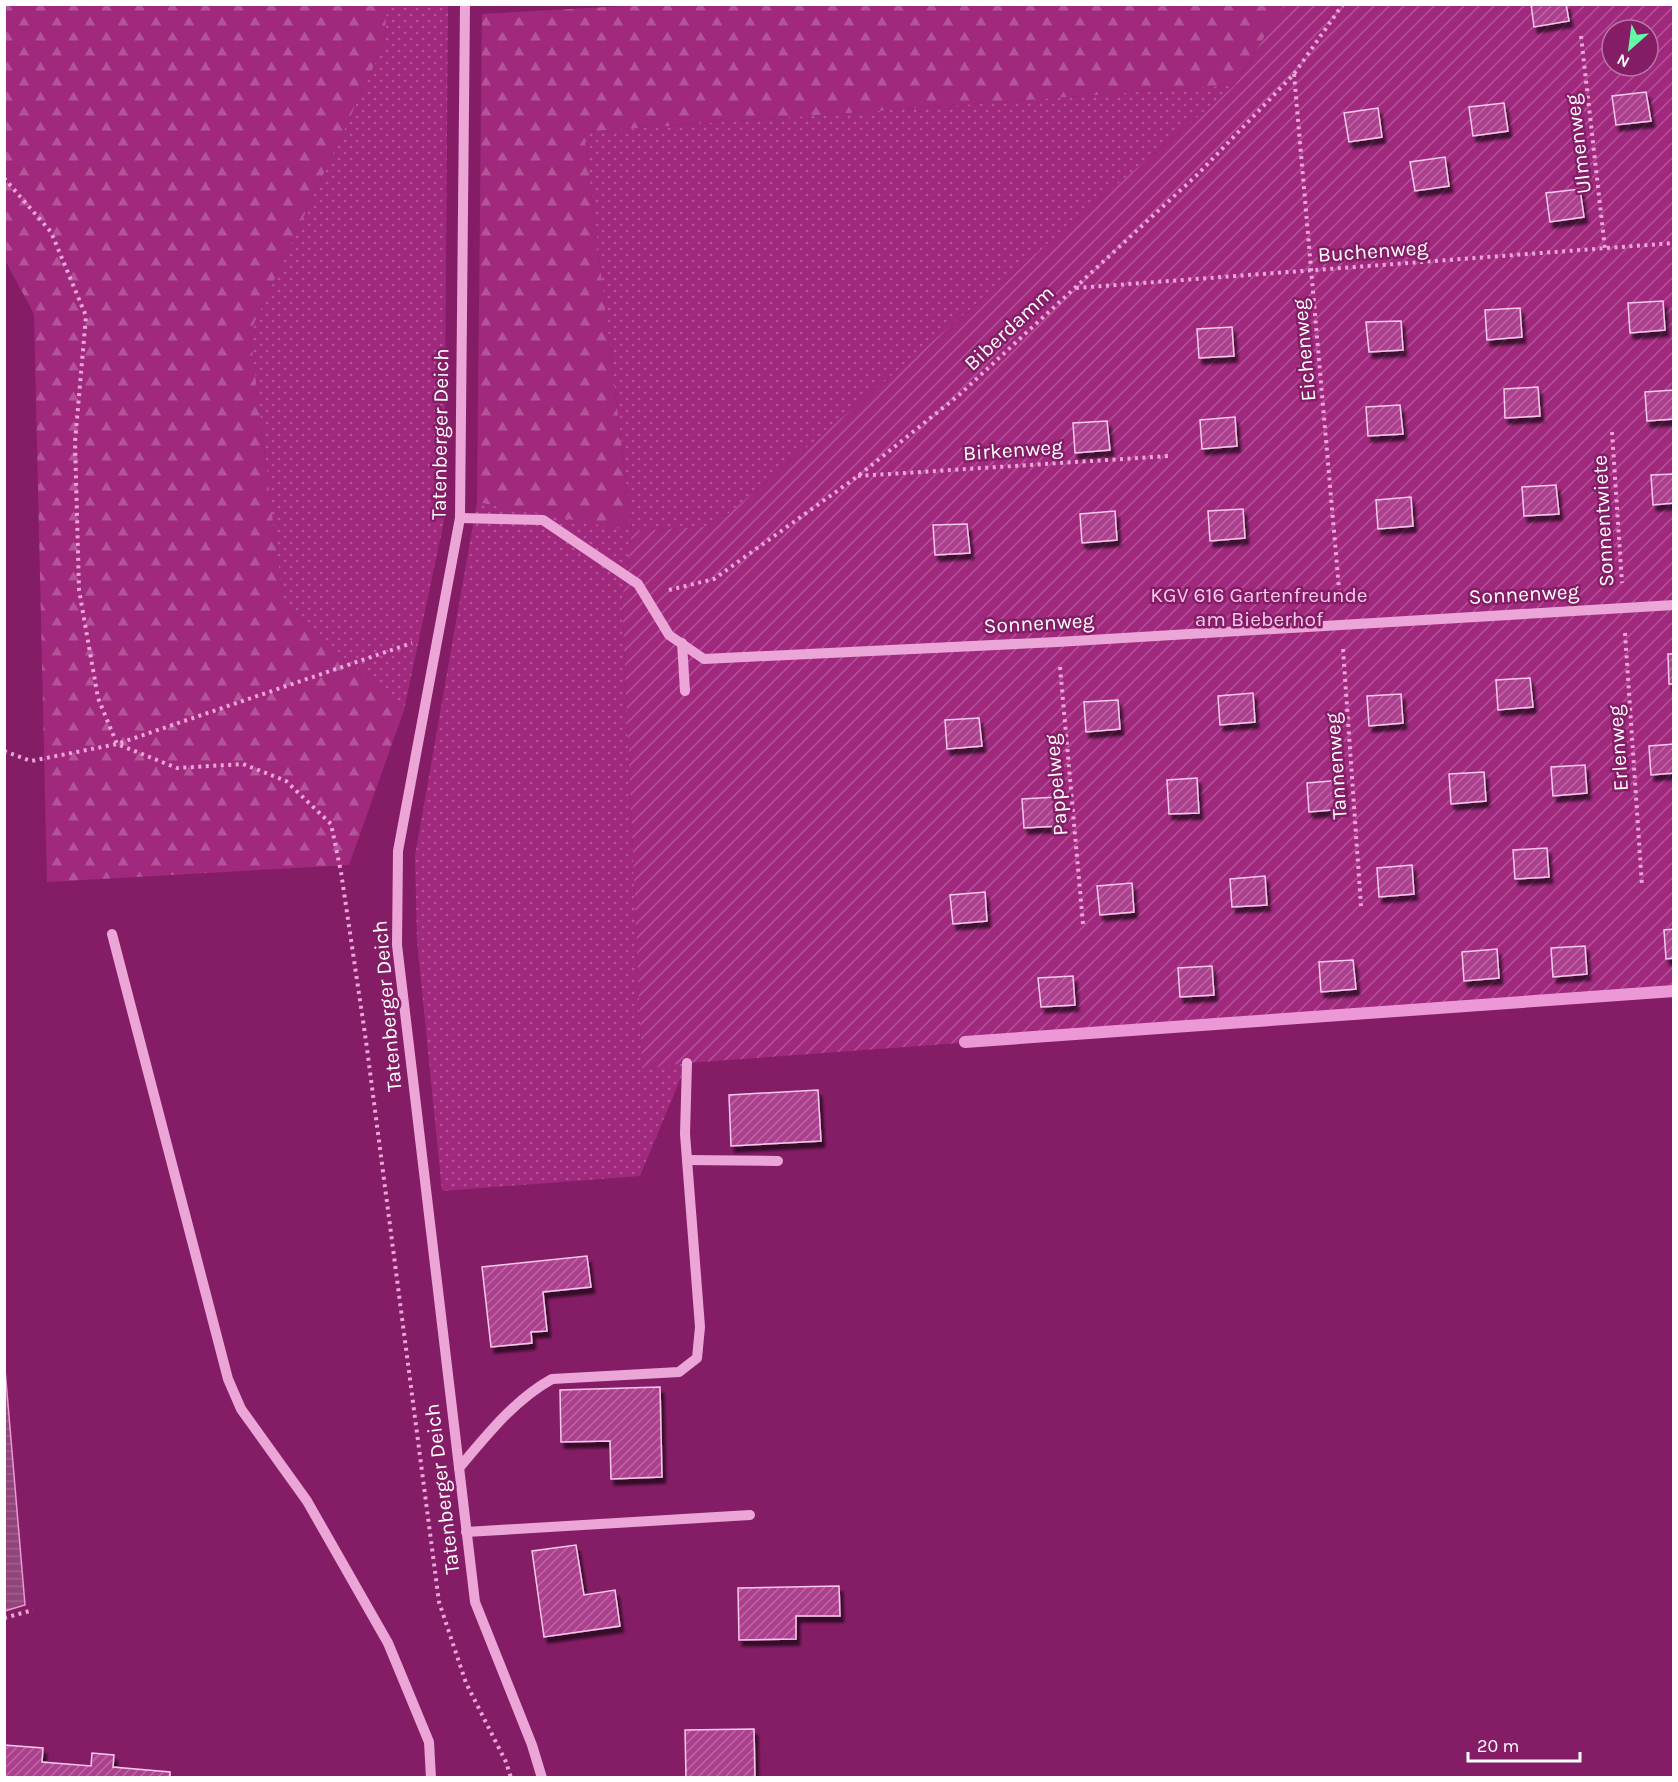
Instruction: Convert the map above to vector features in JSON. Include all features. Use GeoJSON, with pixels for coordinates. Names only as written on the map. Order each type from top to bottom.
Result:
{"type":"FeatureCollection","features":[{"type":"Feature","properties":{"kind":"street","name":"Tatenberger Deich"},"geometry":{"type":"LineString","coordinates":[[465,4],[460,518],[398,851],[398,945],[475,1602],[532,1744],[542,1778]]}},
{"type":"Feature","properties":{"kind":"street","name":"Sonnenweg"},"geometry":{"type":"LineString","coordinates":[[460,518],[543,520],[638,584],[669,634],[704,659],[1058,642],[1674,605]]}},
{"type":"Feature","properties":{"kind":"street"},"geometry":{"type":"LineString","coordinates":[[682,643],[685,691]]}},
{"type":"Feature","properties":{"kind":"street"},"geometry":{"type":"LineString","coordinates":[[112,934],[228,1380],[241,1409],[307,1501],[388,1643],[429,1742],[432,1778]]}},
{"type":"Feature","properties":{"kind":"street"},"geometry":{"type":"LineString","coordinates":[[459,1468],[500,1420],[552,1378],[679,1372],[697,1358],[700,1327],[687,1160],[687,1063]]}},
{"type":"Feature","properties":{"kind":"street"},"geometry":{"type":"LineString","coordinates":[[687,1160],[778,1161]]}},
{"type":"Feature","properties":{"kind":"street"},"geometry":{"type":"LineString","coordinates":[[466,1532],[750,1515]]}},
{"type":"Feature","properties":{"kind":"path","name":"Biberdamm"},"geometry":{"type":"LineString","coordinates":[[638,584],[666,590],[714,579],[858,476],[959,395],[1198,174],[1294,74],[1343,4]]}},
{"type":"Feature","properties":{"kind":"path","name":"Ulmenweg"},"geometry":{"type":"LineString","coordinates":[[1581,36],[1605,249]]}},
{"type":"Feature","properties":{"kind":"path","name":"Eichenweg"},"geometry":{"type":"LineString","coordinates":[[1294,74],[1341,625]]}},
{"type":"Feature","properties":{"kind":"path"},"geometry":{"type":"LineString","coordinates":[[4,178],[51,232],[86,316],[75,442],[79,590],[98,698],[117,744],[177,768],[243,764],[286,781],[331,824],[341,872],[366,1041],[439,1602],[466,1683],[506,1762],[511,1778]]}},
{"type":"Feature","properties":{"kind":"path","name":"Buchenweg"},"geometry":{"type":"LineString","coordinates":[[1074,288],[1674,243]]}},
{"type":"Feature","properties":{"kind":"path","name":"Sonnentwiete"},"geometry":{"type":"LineString","coordinates":[[1612,432],[1623,608]]}},
{"type":"Feature","properties":{"kind":"path","name":"Birkenweg"},"geometry":{"type":"LineString","coordinates":[[858,476],[1169,456]]}},
{"type":"Feature","properties":{"kind":"path","name":"Erlenweg"},"geometry":{"type":"LineString","coordinates":[[1623,608],[1642,886]]}},
{"type":"Feature","properties":{"kind":"path","name":"Tannenweg"},"geometry":{"type":"LineString","coordinates":[[1341,625],[1361,906]]}},
{"type":"Feature","properties":{"kind":"path"},"geometry":{"type":"LineString","coordinates":[[4,751],[31,761],[117,744],[438,633]]}},
{"type":"Feature","properties":{"kind":"path","name":"Pappelweg"},"geometry":{"type":"LineString","coordinates":[[1058,642],[1083,924]]}},
{"type":"Feature","properties":{"kind":"path"},"geometry":{"type":"LineString","coordinates":[[4,1618],[33,1610]]}},
{"type":"Feature","properties":{"kind":"green space"},"geometry":{"type":"Polygon","coordinates":[[[660,4],[1284,5],[1235,85],[584,132],[632,531],[477,502],[482,14],[660,4]]]}},
{"type":"Feature","properties":{"kind":"green space"},"geometry":{"type":"Polygon","coordinates":[[[4,5],[387,5],[384,44],[250,332],[283,604],[404,710],[349,865],[47,882],[34,314],[5,260],[4,5]]]}},
{"type":"Feature","properties":{"kind":"green space"},"geometry":{"type":"Polygon","coordinates":[[[387,5],[448,5],[444,521],[404,710],[283,604],[250,332],[384,44],[387,5]]]}},
{"type":"Feature","properties":{"kind":"green space","name":"KGV 616 Gartenfreunde am Bieberhof"},"geometry":{"type":"Polygon","coordinates":[[[1284,5],[1673,5],[1673,991],[687,1063],[642,1069],[622,600],[632,531],[714,526],[1235,85],[1284,5]]]}},
{"type":"Feature","properties":{"kind":"green space"},"geometry":{"type":"Polygon","coordinates":[[[1235,85],[714,526],[632,531],[622,600],[642,1069],[687,1063],[640,1176],[442,1191],[417,941],[415,856],[477,502],[632,530],[584,132],[1235,85]]]}},
{"type":"Feature","properties":{"kind":"shaded area"},"geometry":{"type":"Polygon","coordinates":[[[4,1357],[25,1605],[5,1611],[4,1611],[4,1357]]]}},
{"type":"Feature","properties":{"kind":"building"},"geometry":{"type":"Polygon","coordinates":[[[1531,4],[1566,4],[1569,21],[1534,27],[1531,4]]]}},
{"type":"Feature","properties":{"kind":"building"},"geometry":{"type":"Polygon","coordinates":[[[1646,92],[1651,121],[1616,125],[1612,96],[1646,92]]]}},
{"type":"Feature","properties":{"kind":"building"},"geometry":{"type":"Polygon","coordinates":[[[1504,103],[1508,131],[1473,136],[1469,107],[1504,103]]]}},
{"type":"Feature","properties":{"kind":"building"},"geometry":{"type":"Polygon","coordinates":[[[1378,108],[1382,137],[1349,142],[1344,113],[1378,108]]]}},
{"type":"Feature","properties":{"kind":"building"},"geometry":{"type":"Polygon","coordinates":[[[1445,157],[1449,186],[1415,191],[1410,162],[1445,157]]]}},
{"type":"Feature","properties":{"kind":"building"},"geometry":{"type":"Polygon","coordinates":[[[1580,189],[1584,217],[1550,222],[1546,193],[1580,189]]]}},
{"type":"Feature","properties":{"kind":"building"},"geometry":{"type":"Polygon","coordinates":[[[1663,301],[1665,330],[1630,333],[1628,303],[1663,301]]]}},
{"type":"Feature","properties":{"kind":"building"},"geometry":{"type":"Polygon","coordinates":[[[1520,308],[1522,337],[1487,340],[1485,310],[1520,308]]]}},
{"type":"Feature","properties":{"kind":"building"},"geometry":{"type":"Polygon","coordinates":[[[1401,321],[1403,350],[1369,352],[1366,322],[1401,321]]]}},
{"type":"Feature","properties":{"kind":"building"},"geometry":{"type":"Polygon","coordinates":[[[1232,327],[1234,356],[1199,358],[1197,329],[1232,327]]]}},
{"type":"Feature","properties":{"kind":"building"},"geometry":{"type":"Polygon","coordinates":[[[1538,387],[1540,416],[1505,418],[1504,389],[1538,387]]]}},
{"type":"Feature","properties":{"kind":"building"},"geometry":{"type":"Polygon","coordinates":[[[1674,390],[1674,419],[1647,421],[1645,392],[1674,390]]]}},
{"type":"Feature","properties":{"kind":"building"},"geometry":{"type":"Polygon","coordinates":[[[1400,405],[1403,434],[1368,436],[1366,407],[1400,405]]]}},
{"type":"Feature","properties":{"kind":"building"},"geometry":{"type":"Polygon","coordinates":[[[1235,417],[1237,446],[1202,449],[1200,420],[1235,417]]]}},
{"type":"Feature","properties":{"kind":"building"},"geometry":{"type":"Polygon","coordinates":[[[1107,421],[1110,450],[1075,453],[1073,423],[1107,421]]]}},
{"type":"Feature","properties":{"kind":"building"},"geometry":{"type":"Polygon","coordinates":[[[1674,474],[1674,503],[1653,505],[1651,475],[1674,474]]]}},
{"type":"Feature","properties":{"kind":"building"},"geometry":{"type":"Polygon","coordinates":[[[1556,485],[1559,514],[1524,516],[1522,487],[1556,485]]]}},
{"type":"Feature","properties":{"kind":"building"},"geometry":{"type":"Polygon","coordinates":[[[1411,497],[1413,526],[1378,529],[1376,500],[1411,497]]]}},
{"type":"Feature","properties":{"kind":"building"},"geometry":{"type":"Polygon","coordinates":[[[1243,509],[1245,538],[1210,541],[1208,511],[1243,509]]]}},
{"type":"Feature","properties":{"kind":"building"},"geometry":{"type":"Polygon","coordinates":[[[1115,511],[1117,540],[1082,543],[1080,514],[1115,511]]]}},
{"type":"Feature","properties":{"kind":"building"},"geometry":{"type":"Polygon","coordinates":[[[967,524],[970,553],[935,555],[933,525],[967,524]]]}},
{"type":"Feature","properties":{"kind":"building"},"geometry":{"type":"Polygon","coordinates":[[[1668,654],[1674,654],[1674,684],[1669,684],[1668,654]]]}},
{"type":"Feature","properties":{"kind":"building"},"geometry":{"type":"Polygon","coordinates":[[[1530,678],[1533,707],[1498,710],[1496,680],[1530,678]]]}},
{"type":"Feature","properties":{"kind":"building"},"geometry":{"type":"Polygon","coordinates":[[[1253,693],[1255,722],[1220,725],[1218,696],[1253,693]]]}},
{"type":"Feature","properties":{"kind":"building"},"geometry":{"type":"Polygon","coordinates":[[[1401,694],[1403,723],[1369,726],[1367,696],[1401,694]]]}},
{"type":"Feature","properties":{"kind":"building"},"geometry":{"type":"Polygon","coordinates":[[[1118,700],[1120,729],[1086,732],[1084,702],[1118,700]]]}},
{"type":"Feature","properties":{"kind":"building"},"geometry":{"type":"Polygon","coordinates":[[[979,718],[982,746],[947,749],[945,720],[979,718]]]}},
{"type":"Feature","properties":{"kind":"building"},"geometry":{"type":"Polygon","coordinates":[[[1674,744],[1674,773],[1651,775],[1649,746],[1674,744]]]}},
{"type":"Feature","properties":{"kind":"building"},"geometry":{"type":"Polygon","coordinates":[[[1585,765],[1587,793],[1553,796],[1551,767],[1585,765]]]}},
{"type":"Feature","properties":{"kind":"building"},"geometry":{"type":"Polygon","coordinates":[[[1484,772],[1486,801],[1451,804],[1449,774],[1484,772]]]}},
{"type":"Feature","properties":{"kind":"building"},"geometry":{"type":"Polygon","coordinates":[[[1197,778],[1199,813],[1169,814],[1167,780],[1197,778]]]}},
{"type":"Feature","properties":{"kind":"building"},"geometry":{"type":"Polygon","coordinates":[[[1342,780],[1344,809],[1309,812],[1307,783],[1342,780]]]}},
{"type":"Feature","properties":{"kind":"building"},"geometry":{"type":"Polygon","coordinates":[[[1057,797],[1059,826],[1024,828],[1022,799],[1057,797]]]}},
{"type":"Feature","properties":{"kind":"building"},"geometry":{"type":"Polygon","coordinates":[[[1547,848],[1549,877],[1515,879],[1513,850],[1547,848]]]}},
{"type":"Feature","properties":{"kind":"building"},"geometry":{"type":"Polygon","coordinates":[[[1412,865],[1414,894],[1379,897],[1377,868],[1412,865]]]}},
{"type":"Feature","properties":{"kind":"building"},"geometry":{"type":"Polygon","coordinates":[[[1265,876],[1267,905],[1232,907],[1230,879],[1265,876]]]}},
{"type":"Feature","properties":{"kind":"building"},"geometry":{"type":"Polygon","coordinates":[[[1132,883],[1134,912],[1100,915],[1097,886],[1132,883]]]}},
{"type":"Feature","properties":{"kind":"building"},"geometry":{"type":"Polygon","coordinates":[[[985,892],[987,921],[953,924],[950,895],[985,892]]]}},
{"type":"Feature","properties":{"kind":"building"},"geometry":{"type":"Polygon","coordinates":[[[1674,929],[1674,958],[1666,959],[1664,930],[1674,929]]]}},
{"type":"Feature","properties":{"kind":"building"},"geometry":{"type":"Polygon","coordinates":[[[1585,946],[1587,974],[1553,977],[1551,948],[1585,946]]]}},
{"type":"Feature","properties":{"kind":"building"},"geometry":{"type":"Polygon","coordinates":[[[1497,949],[1499,978],[1464,981],[1462,952],[1497,949]]]}},
{"type":"Feature","properties":{"kind":"building"},"geometry":{"type":"Polygon","coordinates":[[[1353,960],[1356,989],[1321,992],[1319,962],[1353,960]]]}},
{"type":"Feature","properties":{"kind":"building"},"geometry":{"type":"Polygon","coordinates":[[[1212,966],[1214,995],[1180,997],[1178,968],[1212,966]]]}},
{"type":"Feature","properties":{"kind":"building"},"geometry":{"type":"Polygon","coordinates":[[[1073,976],[1075,1005],[1041,1007],[1038,978],[1073,976]]]}},
{"type":"Feature","properties":{"kind":"building"},"geometry":{"type":"Polygon","coordinates":[[[818,1090],[821,1141],[731,1146],[729,1095],[818,1090]]]}},
{"type":"Feature","properties":{"kind":"building"},"geometry":{"type":"Polygon","coordinates":[[[587,1256],[591,1287],[543,1292],[547,1331],[531,1332],[532,1343],[491,1347],[482,1267],[587,1256]]]}},
{"type":"Feature","properties":{"kind":"building"},"geometry":{"type":"Polygon","coordinates":[[[660,1387],[662,1477],[611,1479],[610,1441],[561,1442],[560,1390],[660,1387]]]}},
{"type":"Feature","properties":{"kind":"building"},"geometry":{"type":"Polygon","coordinates":[[[576,1545],[584,1595],[615,1590],[620,1626],[544,1637],[532,1551],[576,1545]]]}},
{"type":"Feature","properties":{"kind":"building"},"geometry":{"type":"Polygon","coordinates":[[[839,1586],[840,1616],[796,1616],[796,1639],[739,1640],[738,1588],[839,1586]]]}},
{"type":"Feature","properties":{"kind":"building"},"geometry":{"type":"Polygon","coordinates":[[[754,1729],[755,1778],[686,1778],[685,1730],[754,1729]]]}},
{"type":"Feature","properties":{"kind":"building"},"geometry":{"type":"Polygon","coordinates":[[[4,1745],[43,1748],[42,1762],[91,1766],[92,1753],[114,1755],[113,1767],[170,1772],[170,1778],[4,1778],[4,1745]]]}},
{"type":"Feature","properties":{"kind":"waterway"},"geometry":{"type":"LineString","coordinates":[[965,1042],[1674,991]]}}]}
